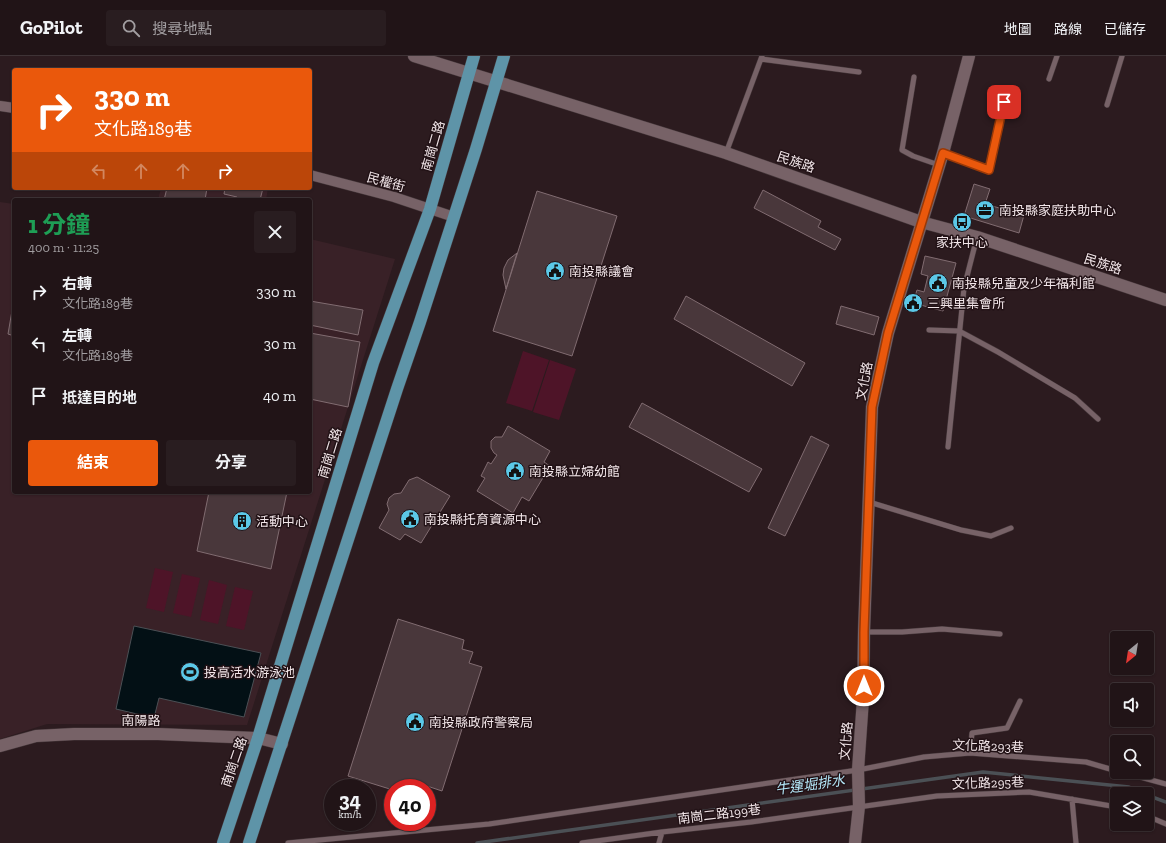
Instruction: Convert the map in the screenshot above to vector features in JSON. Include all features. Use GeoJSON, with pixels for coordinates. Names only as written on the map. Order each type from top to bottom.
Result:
{"type":"FeatureCollection","features":[{"type":"Feature","properties":{"kind":"main road","name":"南崗二路"},"geometry":{"type":"LineString","coordinates":[[223,843],[258,738],[372,363],[430,209],[474,56]]}},
{"type":"Feature","properties":{"kind":"main road"},"geometry":{"type":"LineString","coordinates":[[250,843],[454,217],[504,56]]}},
{"type":"Feature","properties":{"kind":"street","name":"民族路"},"geometry":{"type":"LineString","coordinates":[[414,56],[726,153],[921,222],[977,237],[1166,300]]}},
{"type":"Feature","properties":{"kind":"street","name":"文化路"},"geometry":{"type":"LineString","coordinates":[[859,806],[858,770],[864,699],[864,632],[872,407],[888,333],[943,153],[969,56]]}},
{"type":"Feature","properties":{"kind":"street"},"geometry":{"type":"LineString","coordinates":[[0,106],[12,108]]}},
{"type":"Feature","properties":{"kind":"street","name":"民權街"},"geometry":{"type":"LineString","coordinates":[[312,176],[394,197],[454,217]]}},
{"type":"Feature","properties":{"kind":"street","name":"南陽路"},"geometry":{"type":"LineString","coordinates":[[0,746],[36,736],[74,734],[158,734],[258,738],[282,744]]}},
{"type":"Feature","properties":{"kind":"street"},"geometry":{"type":"LineString","coordinates":[[855,843],[859,806]]}},
{"type":"Feature","properties":{"kind":"lane"},"geometry":{"type":"LineString","coordinates":[[1049,79],[1057,56]]}},
{"type":"Feature","properties":{"kind":"lane"},"geometry":{"type":"LineString","coordinates":[[1106,105],[1122,56]]}},
{"type":"Feature","properties":{"kind":"lane"},"geometry":{"type":"LineString","coordinates":[[726,153],[762,58],[859,72]]}},
{"type":"Feature","properties":{"kind":"lane"},"geometry":{"type":"LineString","coordinates":[[914,77],[902,150],[913,156],[939,165]]}},
{"type":"Feature","properties":{"kind":"lane"},"geometry":{"type":"LineString","coordinates":[[943,153],[989,170],[1007,88]]}},
{"type":"Feature","properties":{"kind":"lane"},"geometry":{"type":"LineString","coordinates":[[948,447],[964,288],[977,237]]}},
{"type":"Feature","properties":{"kind":"lane"},"geometry":{"type":"LineString","coordinates":[[929,330],[959,331],[998,352],[1075,398],[1098,420]]}},
{"type":"Feature","properties":{"kind":"lane"},"geometry":{"type":"LineString","coordinates":[[869,502],[961,530],[991,536],[1011,528]]}},
{"type":"Feature","properties":{"kind":"lane"},"geometry":{"type":"LineString","coordinates":[[864,632],[902,632],[942,629],[1000,634]]}},
{"type":"Feature","properties":{"kind":"lane"},"geometry":{"type":"LineString","coordinates":[[970,753],[972,733],[1007,728],[1020,701]]}},
{"type":"Feature","properties":{"kind":"lane","name":"文化路293巷"},"geometry":{"type":"LineString","coordinates":[[288,843],[489,824],[858,770],[924,757],[970,753],[1086,762],[1110,769]]}},
{"type":"Feature","properties":{"kind":"lane"},"geometry":{"type":"LineString","coordinates":[[1148,779],[1166,784]]}},
{"type":"Feature","properties":{"kind":"lane","name":"文化路295巷"},"geometry":{"type":"LineString","coordinates":[[859,806],[937,796],[1029,792],[1110,806]]}},
{"type":"Feature","properties":{"kind":"lane"},"geometry":{"type":"LineString","coordinates":[[1072,800],[1076,843]]}},
{"type":"Feature","properties":{"kind":"lane","name":"南崗二路199巷"},"geometry":{"type":"LineString","coordinates":[[584,843],[751,822],[859,806]]}},
{"type":"Feature","properties":{"kind":"lane"},"geometry":{"type":"LineString","coordinates":[[1154,819],[1166,824]]}},
{"type":"Feature","properties":{"kind":"lane"},"geometry":{"type":"LineString","coordinates":[[659,843],[662,832]]}},
{"type":"Feature","properties":{"kind":"shaded area"},"geometry":{"type":"Polygon","coordinates":[[[160,190],[268,190],[266,198],[158,198],[160,190]]]}},
{"type":"Feature","properties":{"kind":"shaded area"},"geometry":{"type":"Polygon","coordinates":[[[0,202],[12,204],[12,494],[312,494],[312,239],[395,259],[247,725],[47,724],[0,739],[0,202]]]}},
{"type":"Feature","properties":{"kind":"shaded area"},"geometry":{"type":"Polygon","coordinates":[[[523,351],[549,360],[532,411],[506,403],[523,351]]]}},
{"type":"Feature","properties":{"kind":"shaded area"},"geometry":{"type":"Polygon","coordinates":[[[550,360],[576,369],[559,420],[533,412],[550,360]]]}},
{"type":"Feature","properties":{"kind":"shaded area"},"geometry":{"type":"Polygon","coordinates":[[[155,568],[173,572],[164,612],[146,608],[155,568]]]}},
{"type":"Feature","properties":{"kind":"shaded area"},"geometry":{"type":"Polygon","coordinates":[[[182,574],[200,578],[191,617],[173,613],[182,574]]]}},
{"type":"Feature","properties":{"kind":"shaded area"},"geometry":{"type":"Polygon","coordinates":[[[209,580],[227,585],[218,624],[200,620],[209,580]]]}},
{"type":"Feature","properties":{"kind":"shaded area"},"geometry":{"type":"Polygon","coordinates":[[[235,587],[253,591],[244,630],[226,626],[235,587]]]}},
{"type":"Feature","properties":{"kind":"shaded area","name":"投高活水游泳池"},"geometry":{"type":"Polygon","coordinates":[[[134,626],[261,653],[244,717],[159,698],[154,718],[116,709],[134,626]]]}},
{"type":"Feature","properties":{"kind":"building","name":"南投縣家庭扶助中心"},"geometry":{"type":"Polygon","coordinates":[[[974,184],[990,189],[985,204],[1024,215],[1019,233],[964,216],[974,184]]]}},
{"type":"Feature","properties":{"kind":"building"},"geometry":{"type":"Polygon","coordinates":[[[166,190],[207,190],[205,198],[164,198],[166,190]]]}},
{"type":"Feature","properties":{"kind":"building"},"geometry":{"type":"Polygon","coordinates":[[[225,190],[262,190],[260,198],[237,198],[224,194],[225,190]]]}},
{"type":"Feature","properties":{"kind":"building"},"geometry":{"type":"Polygon","coordinates":[[[763,190],[821,221],[818,227],[841,239],[835,250],[754,208],[763,190]]]}},
{"type":"Feature","properties":{"kind":"building","name":"南投縣議會"},"geometry":{"type":"Polygon","coordinates":[[[537,191],[617,216],[572,356],[493,331],[537,191]]]}},
{"type":"Feature","properties":{"kind":"building"},"geometry":{"type":"Polygon","coordinates":[[[517,253],[506,289],[503,275],[504,268],[508,260],[517,253]]]}},
{"type":"Feature","properties":{"kind":"building","name":"南投縣兒童及少年福利館"},"geometry":{"type":"Polygon","coordinates":[[[925,256],[956,263],[943,311],[913,303],[917,290],[924,292],[928,276],[921,274],[925,256]]]}},
{"type":"Feature","properties":{"kind":"building"},"geometry":{"type":"Polygon","coordinates":[[[686,296],[805,363],[792,386],[674,319],[686,296]]]}},
{"type":"Feature","properties":{"kind":"building"},"geometry":{"type":"Polygon","coordinates":[[[312,301],[363,310],[358,335],[312,325],[312,301]]]}},
{"type":"Feature","properties":{"kind":"building"},"geometry":{"type":"Polygon","coordinates":[[[841,306],[879,317],[874,335],[836,324],[841,306]]]}},
{"type":"Feature","properties":{"kind":"building"},"geometry":{"type":"Polygon","coordinates":[[[12,311],[12,335],[8,334],[12,311]]]}},
{"type":"Feature","properties":{"kind":"building"},"geometry":{"type":"Polygon","coordinates":[[[312,333],[360,342],[348,407],[312,399],[312,333]]]}},
{"type":"Feature","properties":{"kind":"building"},"geometry":{"type":"Polygon","coordinates":[[[642,403],[762,469],[749,492],[629,427],[642,403]]]}},
{"type":"Feature","properties":{"kind":"building","name":"南投縣立婦幼館"},"geometry":{"type":"Polygon","coordinates":[[[508,426],[550,451],[544,462],[550,466],[529,501],[522,497],[513,513],[477,491],[485,478],[481,476],[488,462],[491,464],[497,455],[491,448],[491,441],[495,437],[502,437],[508,426]]]}},
{"type":"Feature","properties":{"kind":"building"},"geometry":{"type":"Polygon","coordinates":[[[811,436],[829,445],[785,536],[768,528],[811,436]]]}},
{"type":"Feature","properties":{"kind":"building","name":"南投縣托育資源中心"},"geometry":{"type":"Polygon","coordinates":[[[417,477],[450,496],[421,543],[405,534],[400,540],[379,528],[389,510],[387,504],[389,498],[394,494],[401,493],[409,480],[417,477]]]}},
{"type":"Feature","properties":{"kind":"building","name":"活動中心"},"geometry":{"type":"Polygon","coordinates":[[[209,494],[287,494],[271,569],[197,551],[209,494]]]}},
{"type":"Feature","properties":{"kind":"building","name":"南投縣政府警察局"},"geometry":{"type":"Polygon","coordinates":[[[398,619],[464,640],[462,649],[473,652],[469,663],[482,667],[442,791],[436,789],[436,779],[384,779],[384,787],[376,785],[376,779],[358,779],[348,776],[398,619]]]}},
{"type":"Feature","properties":{"kind":"waterway","name":"牛運堀排水"},"geometry":{"type":"LineString","coordinates":[[477,843],[983,772],[1129,787]]}},
{"type":"Feature","properties":{"kind":"waterway","name":"牛運堀排水"},"geometry":{"type":"LineString","coordinates":[[1154,798],[1166,802]]}},
{"type":"Feature","properties":{"kind":"place","name":"南投縣家庭扶助中心"},"geometry":{"type":"Point","coordinates":[985,210]}},
{"type":"Feature","properties":{"kind":"place","name":"家扶中心"},"geometry":{"type":"Point","coordinates":[962,222]}},
{"type":"Feature","properties":{"kind":"place","name":"南投縣議會"},"geometry":{"type":"Point","coordinates":[555,271]}},
{"type":"Feature","properties":{"kind":"place","name":"南投縣兒童及少年福利館"},"geometry":{"type":"Point","coordinates":[938,283]}},
{"type":"Feature","properties":{"kind":"place","name":"三興里集會所"},"geometry":{"type":"Point","coordinates":[913,303]}},
{"type":"Feature","properties":{"kind":"place","name":"南投縣立婦幼館"},"geometry":{"type":"Point","coordinates":[515,471]}},
{"type":"Feature","properties":{"kind":"place","name":"南投縣托育資源中心"},"geometry":{"type":"Point","coordinates":[410,519]}},
{"type":"Feature","properties":{"kind":"place","name":"活動中心"},"geometry":{"type":"Point","coordinates":[242,521]}},
{"type":"Feature","properties":{"kind":"place","name":"投高活水游泳池"},"geometry":{"type":"Point","coordinates":[190,672]}},
{"type":"Feature","properties":{"kind":"place","name":"南投縣政府警察局"},"geometry":{"type":"Point","coordinates":[415,722]}},
{"type":"Feature","properties":{"kind":"route"},"geometry":{"type":"LineString","coordinates":[[864,686],[864,632],[872,407],[888,333],[943,153],[989,170],[1004,102]]}}]}
